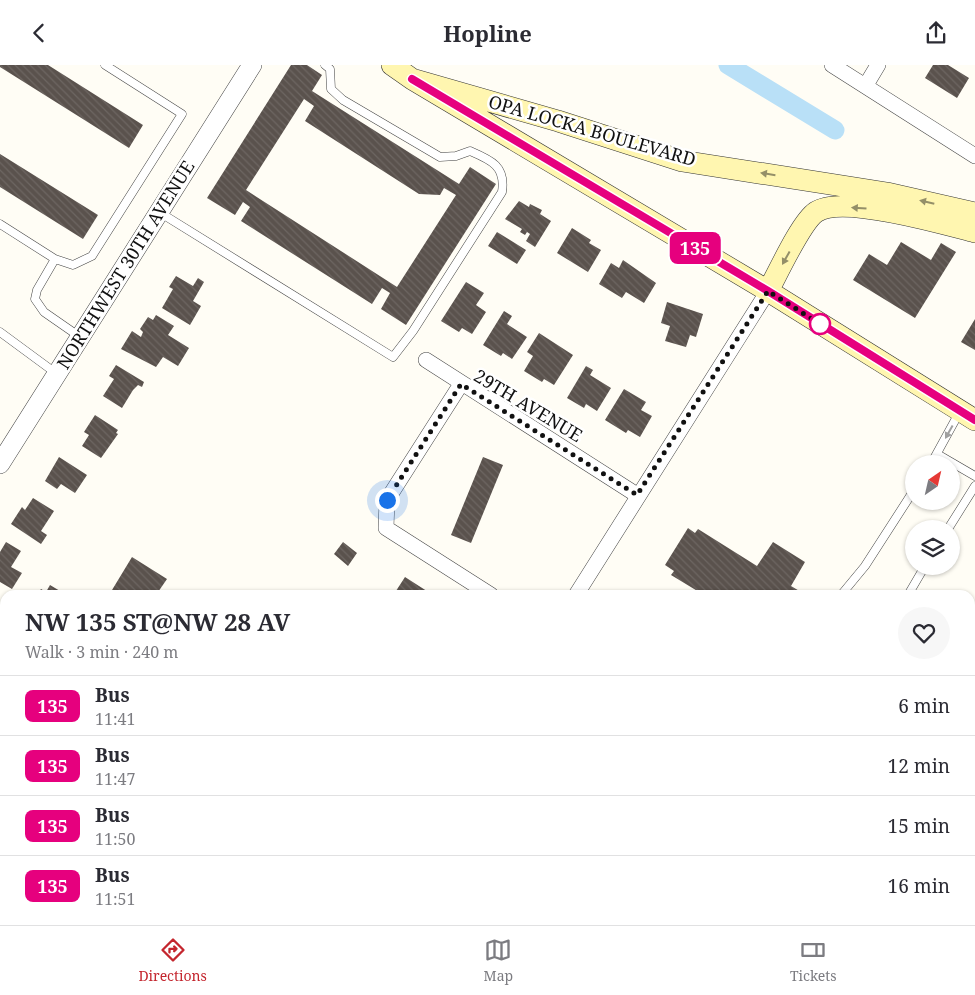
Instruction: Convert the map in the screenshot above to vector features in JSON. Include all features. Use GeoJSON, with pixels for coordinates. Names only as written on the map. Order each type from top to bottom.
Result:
{"type":"FeatureCollection","features":[{"type":"Feature","properties":{"kind":"main road","name":"OPA LOCKA BOULEVARD"},"geometry":{"type":"LineString","coordinates":[[392,65],[412,79],[558,121],[682,161],[887,193],[975,213]]}},
{"type":"Feature","properties":{"kind":"main road"},"geometry":{"type":"LineString","coordinates":[[412,79],[768,291],[968,416]]}},
{"type":"Feature","properties":{"kind":"main road"},"geometry":{"type":"LineString","coordinates":[[768,291],[805,225],[816,212],[834,207],[875,209],[975,232]]}},
{"type":"Feature","properties":{"kind":"street","name":"NORTHWEST 30TH AVENUE"},"geometry":{"type":"LineString","coordinates":[[0,464],[252,65]]}},
{"type":"Feature","properties":{"kind":"street"},"geometry":{"type":"LineString","coordinates":[[832,65],[975,156]]}},
{"type":"Feature","properties":{"kind":"street"},"geometry":{"type":"LineString","coordinates":[[866,85],[878,65]]}},
{"type":"Feature","properties":{"kind":"street"},"geometry":{"type":"LineString","coordinates":[[579,590],[637,495],[768,291]]}},
{"type":"Feature","properties":{"kind":"street"},"geometry":{"type":"LineString","coordinates":[[426,360],[461,384]]}},
{"type":"Feature","properties":{"kind":"street","name":"29TH AVENUE"},"geometry":{"type":"LineString","coordinates":[[483,590],[386,528],[387,500],[461,384],[637,495]]}},
{"type":"Feature","properties":{"kind":"lane"},"geometry":{"type":"LineString","coordinates":[[0,224],[55,259],[73,265],[92,256],[182,114],[105,65]]}},
{"type":"Feature","properties":{"kind":"lane"},"geometry":{"type":"LineString","coordinates":[[159,212],[393,357],[413,331],[502,192],[504,178],[500,169],[485,157],[470,151],[456,156],[440,157],[342,100],[332,89],[330,69],[325,65]]}},
{"type":"Feature","properties":{"kind":"lane"},"geometry":{"type":"LineString","coordinates":[[55,259],[37,290],[36,299],[44,312],[80,337]]}},
{"type":"Feature","properties":{"kind":"lane"},"geometry":{"type":"LineString","coordinates":[[0,332],[57,374]]}},
{"type":"Feature","properties":{"kind":"lane"},"geometry":{"type":"LineString","coordinates":[[968,416],[937,453],[975,476]]}},
{"type":"Feature","properties":{"kind":"lane"},"geometry":{"type":"LineString","coordinates":[[954,520],[975,485]]}},
{"type":"Feature","properties":{"kind":"lane"},"geometry":{"type":"LineString","coordinates":[[845,590],[865,566],[905,504]]}},
{"type":"Feature","properties":{"kind":"lane"},"geometry":{"type":"LineString","coordinates":[[911,590],[920,575]]}},
{"type":"Feature","properties":{"kind":"building"},"geometry":{"type":"Polygon","coordinates":[[[0,65],[48,65],[143,125],[129,148],[0,67],[0,65]]]}},
{"type":"Feature","properties":{"kind":"building"},"geometry":{"type":"Polygon","coordinates":[[[291,65],[307,65],[322,75],[312,91],[459,184],[470,167],[496,184],[406,325],[381,309],[390,293],[382,288],[372,304],[241,221],[250,207],[243,202],[235,215],[207,198],[291,65]],[[304,99],[246,190],[397,287],[456,195],[444,188],[440,195],[419,194],[305,121],[314,106],[304,99]]]}},
{"type":"Feature","properties":{"kind":"building"},"geometry":{"type":"Polygon","coordinates":[[[933,65],[948,65],[969,78],[957,98],[925,78],[933,65]]]}},
{"type":"Feature","properties":{"kind":"building"},"geometry":{"type":"Polygon","coordinates":[[[0,154],[98,215],[83,239],[0,187],[0,154]]]}},
{"type":"Feature","properties":{"kind":"building"},"geometry":{"type":"Polygon","coordinates":[[[519,201],[529,207],[530,204],[542,210],[540,214],[551,221],[535,247],[526,241],[530,234],[527,232],[525,235],[520,232],[522,229],[505,219],[519,201]]]}},
{"type":"Feature","properties":{"kind":"building"},"geometry":{"type":"Polygon","coordinates":[[[572,228],[591,240],[589,243],[601,250],[588,272],[557,253],[572,228]]]}},
{"type":"Feature","properties":{"kind":"building"},"geometry":{"type":"Polygon","coordinates":[[[497,232],[526,250],[517,264],[488,246],[497,232]]]}},
{"type":"Feature","properties":{"kind":"building"},"geometry":{"type":"Polygon","coordinates":[[[901,242],[931,260],[941,243],[956,252],[915,318],[853,280],[869,254],[887,265],[901,242]]]}},
{"type":"Feature","properties":{"kind":"building"},"geometry":{"type":"Polygon","coordinates":[[[623,260],[656,283],[644,303],[626,292],[622,298],[599,284],[611,263],[619,268],[623,260]]]}},
{"type":"Feature","properties":{"kind":"building"},"geometry":{"type":"Polygon","coordinates":[[[176,276],[193,286],[198,278],[204,282],[193,301],[201,306],[190,325],[162,308],[173,289],[169,287],[176,276]]]}},
{"type":"Feature","properties":{"kind":"building"},"geometry":{"type":"Polygon","coordinates":[[[466,282],[484,293],[476,305],[486,312],[472,334],[462,328],[459,332],[441,321],[466,282]]]}},
{"type":"Feature","properties":{"kind":"building"},"geometry":{"type":"Polygon","coordinates":[[[667,302],[703,314],[696,337],[690,335],[686,347],[665,341],[670,326],[661,323],[667,302]]]}},
{"type":"Feature","properties":{"kind":"building"},"geometry":{"type":"Polygon","coordinates":[[[504,311],[512,316],[507,324],[527,337],[512,359],[503,353],[501,356],[483,345],[504,311]]]}},
{"type":"Feature","properties":{"kind":"building"},"geometry":{"type":"Polygon","coordinates":[[[156,315],[174,326],[168,335],[189,348],[178,366],[163,357],[156,367],[121,349],[132,331],[141,337],[143,332],[140,329],[148,317],[153,320],[156,315]]]}},
{"type":"Feature","properties":{"kind":"building"},"geometry":{"type":"Polygon","coordinates":[[[975,319],[975,350],[961,342],[975,319]]]}},
{"type":"Feature","properties":{"kind":"building"},"geometry":{"type":"Polygon","coordinates":[[[539,333],[573,355],[554,385],[544,379],[542,382],[524,371],[533,356],[527,352],[539,333]]]}},
{"type":"Feature","properties":{"kind":"building"},"geometry":{"type":"Polygon","coordinates":[[[116,365],[144,382],[142,387],[138,385],[133,390],[122,408],[103,396],[114,379],[109,376],[116,365]]]}},
{"type":"Feature","properties":{"kind":"building"},"geometry":{"type":"Polygon","coordinates":[[[586,366],[593,370],[590,375],[611,388],[597,411],[586,404],[584,408],[567,398],[586,366]]]}},
{"type":"Feature","properties":{"kind":"building"},"geometry":{"type":"Polygon","coordinates":[[[624,389],[646,402],[641,410],[652,416],[640,437],[628,430],[626,433],[605,420],[624,389]]]}},
{"type":"Feature","properties":{"kind":"building"},"geometry":{"type":"Polygon","coordinates":[[[95,415],[118,430],[116,433],[118,434],[101,458],[82,446],[89,435],[84,432],[95,415]]]}},
{"type":"Feature","properties":{"kind":"building"},"geometry":{"type":"Polygon","coordinates":[[[59,457],[87,475],[75,493],[61,484],[57,489],[45,481],[59,457]]]}},
{"type":"Feature","properties":{"kind":"building"},"geometry":{"type":"Polygon","coordinates":[[[483,457],[503,465],[471,543],[451,535],[483,457]]]}},
{"type":"Feature","properties":{"kind":"building"},"geometry":{"type":"Polygon","coordinates":[[[33,498],[54,511],[41,531],[47,535],[41,544],[11,524],[22,507],[25,510],[33,498]]]}},
{"type":"Feature","properties":{"kind":"building"},"geometry":{"type":"Polygon","coordinates":[[[688,528],[695,533],[698,529],[757,566],[773,542],[805,562],[791,586],[798,590],[696,590],[671,575],[674,571],[665,565],[688,528]]]}},
{"type":"Feature","properties":{"kind":"building"},"geometry":{"type":"Polygon","coordinates":[[[6,542],[21,551],[11,567],[22,573],[12,589],[0,582],[0,552],[6,542]]]}},
{"type":"Feature","properties":{"kind":"building"},"geometry":{"type":"Polygon","coordinates":[[[343,542],[357,553],[348,566],[334,554],[343,542]]]}},
{"type":"Feature","properties":{"kind":"building"},"geometry":{"type":"Polygon","coordinates":[[[132,557],[167,579],[159,590],[112,590],[132,557]]]}},
{"type":"Feature","properties":{"kind":"building"},"geometry":{"type":"Polygon","coordinates":[[[405,577],[425,590],[397,590],[405,577]]]}},
{"type":"Feature","properties":{"kind":"building"},"geometry":{"type":"Polygon","coordinates":[[[50,585],[58,590],[47,590],[50,585]]]}},
{"type":"Feature","properties":{"kind":"waterway"},"geometry":{"type":"LineString","coordinates":[[728,65],[835,130]]}},
{"type":"Feature","properties":{"kind":"bus line","name":"135"},"geometry":{"type":"LineString","coordinates":[[412,79],[768,291],[975,420]]}},
{"type":"Feature","properties":{"kind":"route"},"geometry":{"type":"LineString","coordinates":[[387,500],[415,460],[461,384],[637,495],[768,291],[820,324]]}}]}
